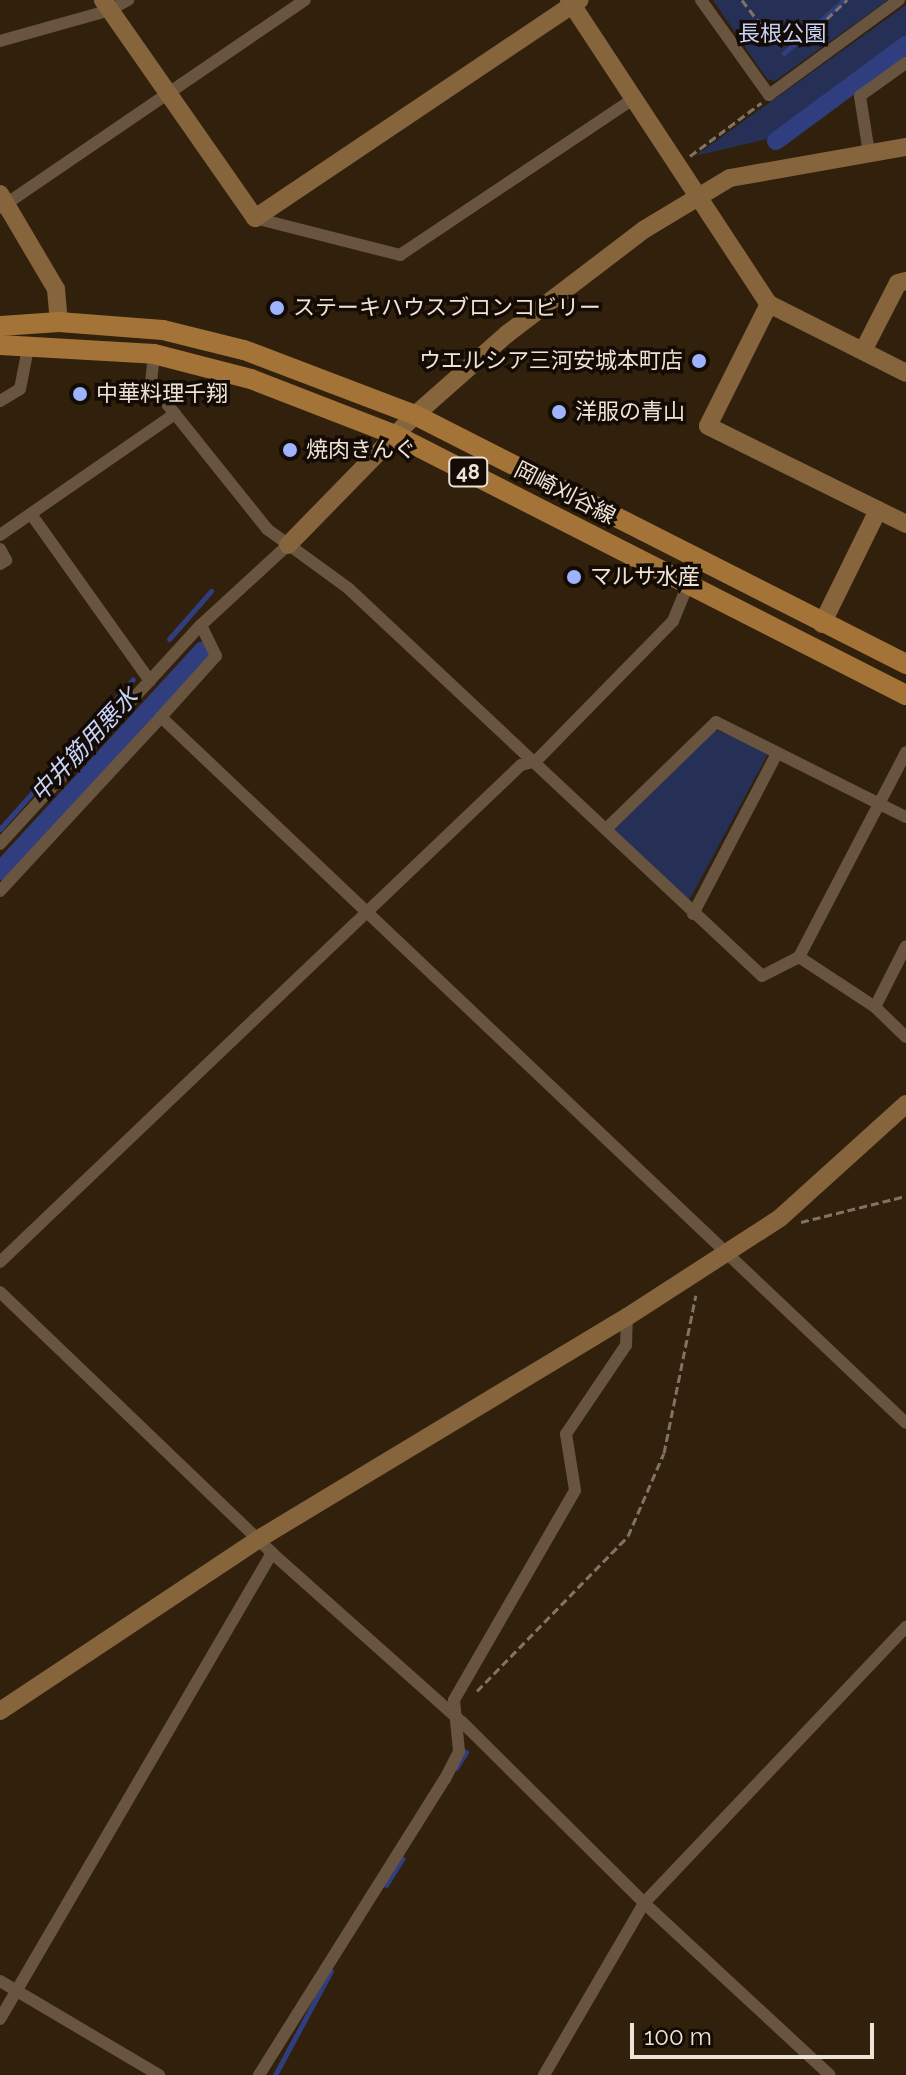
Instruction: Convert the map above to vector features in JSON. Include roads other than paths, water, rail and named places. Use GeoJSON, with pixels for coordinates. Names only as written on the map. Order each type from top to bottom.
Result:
{"type":"FeatureCollection","features":[{"type":"Feature","properties":{"kind":"main road","name":"岡崎刈谷線"},"geometry":{"type":"LineString","coordinates":[[0,326],[59,322],[163,330],[244,350],[415,415],[906,664]]}},
{"type":"Feature","properties":{"kind":"main road","name":"岡崎刈谷線"},"geometry":{"type":"LineString","coordinates":[[0,345],[29,343],[154,354],[251,379],[393,434],[906,695]]}},
{"type":"Feature","properties":{"kind":"street"},"geometry":{"type":"LineString","coordinates":[[0,41],[128,0]]}},
{"type":"Feature","properties":{"kind":"street"},"geometry":{"type":"LineString","coordinates":[[59,322],[56,289],[3,202],[305,0]]}},
{"type":"Feature","properties":{"kind":"street"},"geometry":{"type":"LineString","coordinates":[[701,0],[769,95],[899,0]]}},
{"type":"Feature","properties":{"kind":"street"},"geometry":{"type":"LineString","coordinates":[[255,218],[574,2],[695,199],[769,304],[906,373]]}},
{"type":"Feature","properties":{"kind":"street"},"geometry":{"type":"LineString","coordinates":[[107,5],[255,218],[400,255],[633,99]]}},
{"type":"Feature","properties":{"kind":"street"},"geometry":{"type":"LineString","coordinates":[[869,153],[860,96],[906,63]]}},
{"type":"Feature","properties":{"kind":"street"},"geometry":{"type":"LineString","coordinates":[[0,844],[201,625],[288,545],[393,434],[507,334],[645,229],[730,178],[906,147]]}},
{"type":"Feature","properties":{"kind":"street"},"geometry":{"type":"LineString","coordinates":[[863,351],[898,283],[906,281]]}},
{"type":"Feature","properties":{"kind":"street"},"geometry":{"type":"LineString","coordinates":[[769,304],[708,426],[906,524]]}},
{"type":"Feature","properties":{"kind":"street"},"geometry":{"type":"LineString","coordinates":[[0,401],[20,389],[29,343]]}},
{"type":"Feature","properties":{"kind":"street"},"geometry":{"type":"LineString","coordinates":[[154,354],[151,384],[267,529],[348,588],[762,976],[799,957],[906,752]]}},
{"type":"Feature","properties":{"kind":"street"},"geometry":{"type":"LineString","coordinates":[[0,535],[175,414]]}},
{"type":"Feature","properties":{"kind":"street"},"geometry":{"type":"LineString","coordinates":[[822,624],[878,510]]}},
{"type":"Feature","properties":{"kind":"street"},"geometry":{"type":"LineString","coordinates":[[31,514],[150,681]]}},
{"type":"Feature","properties":{"kind":"street"},"geometry":{"type":"LineString","coordinates":[[0,549],[6,560],[0,564]]}},
{"type":"Feature","properties":{"kind":"street"},"geometry":{"type":"LineString","coordinates":[[0,1262],[521,765],[536,761],[673,621],[689,582]]}},
{"type":"Feature","properties":{"kind":"street"},"geometry":{"type":"LineString","coordinates":[[1,889],[216,656],[201,625]]}},
{"type":"Feature","properties":{"kind":"street"},"geometry":{"type":"LineString","coordinates":[[161,717],[906,1423]]}},
{"type":"Feature","properties":{"kind":"street"},"geometry":{"type":"LineString","coordinates":[[607,828],[716,722],[906,817]]}},
{"type":"Feature","properties":{"kind":"street"},"geometry":{"type":"LineString","coordinates":[[693,914],[777,753]]}},
{"type":"Feature","properties":{"kind":"street"},"geometry":{"type":"LineString","coordinates":[[875,1007],[906,946]]}},
{"type":"Feature","properties":{"kind":"street"},"geometry":{"type":"LineString","coordinates":[[799,957],[875,1007],[906,1037]]}},
{"type":"Feature","properties":{"kind":"street"},"geometry":{"type":"LineString","coordinates":[[0,1711],[257,1540],[627,1317],[780,1218],[906,1104]]}},
{"type":"Feature","properties":{"kind":"street"},"geometry":{"type":"LineString","coordinates":[[0,1292],[257,1540],[459,1720],[644,1903],[830,2075]]}},
{"type":"Feature","properties":{"kind":"street"},"geometry":{"type":"LineString","coordinates":[[259,2075],[445,1779],[459,1751],[459,1720],[454,1700],[575,1490],[566,1434],[626,1345],[627,1317]]}},
{"type":"Feature","properties":{"kind":"street"},"geometry":{"type":"LineString","coordinates":[[0,2019],[272,1553]]}},
{"type":"Feature","properties":{"kind":"street"},"geometry":{"type":"LineString","coordinates":[[544,2075],[644,1903],[906,1627]]}},
{"type":"Feature","properties":{"kind":"street"},"geometry":{"type":"LineString","coordinates":[[0,1981],[159,2075]]}},
{"type":"Feature","properties":{"kind":"waterway"},"geometry":{"type":"LineString","coordinates":[[784,53],[844,0]]}},
{"type":"Feature","properties":{"kind":"waterway","name":"中井筋用悪水"},"geometry":{"type":"LineString","coordinates":[[776,141],[906,45]]}},
{"type":"Feature","properties":{"kind":"waterway"},"geometry":{"type":"LineString","coordinates":[[169,639],[211,591]]}},
{"type":"Feature","properties":{"kind":"waterway","name":"中井筋用悪水"},"geometry":{"type":"LineString","coordinates":[[0,871],[203,650]]}},
{"type":"Feature","properties":{"kind":"waterway"},"geometry":{"type":"LineString","coordinates":[[0,829],[133,679]]}},
{"type":"Feature","properties":{"kind":"waterway"},"geometry":{"type":"LineString","coordinates":[[456,1768],[466,1752]]}},
{"type":"Feature","properties":{"kind":"waterway"},"geometry":{"type":"LineString","coordinates":[[386,1885],[402,1859]]}},
{"type":"Feature","properties":{"kind":"waterway"},"geometry":{"type":"LineString","coordinates":[[275,2075],[331,1971]]}},
{"type":"Feature","properties":{"kind":"place","name":"ステーキハウスブロンコビリー"},"geometry":{"type":"Point","coordinates":[277,308]}},
{"type":"Feature","properties":{"kind":"place","name":"ウエルシア三河安城本町店"},"geometry":{"type":"Point","coordinates":[699,361]}},
{"type":"Feature","properties":{"kind":"place","name":"中華料理千翔"},"geometry":{"type":"Point","coordinates":[80,394]}},
{"type":"Feature","properties":{"kind":"place","name":"洋服の青山"},"geometry":{"type":"Point","coordinates":[559,412]}},
{"type":"Feature","properties":{"kind":"place","name":"焼肉きんぐ"},"geometry":{"type":"Point","coordinates":[290,450]}},
{"type":"Feature","properties":{"kind":"place","name":"マルサ水産"},"geometry":{"type":"Point","coordinates":[574,577]}},
{"type":"Feature","properties":{"kind":"park label","name":"長根公園"},"geometry":{"type":"Point","coordinates":[782,34]}}]}
